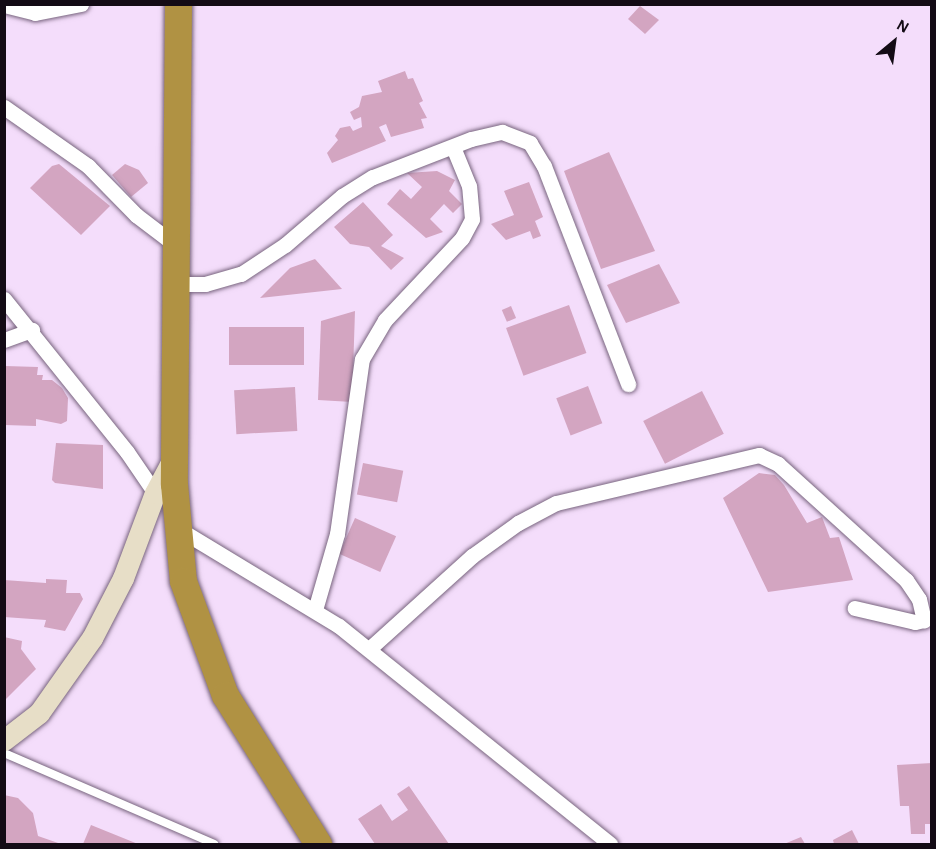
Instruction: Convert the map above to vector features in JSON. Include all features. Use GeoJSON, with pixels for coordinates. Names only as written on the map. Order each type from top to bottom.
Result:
{"type":"FeatureCollection","features":[{"type":"Feature","properties":{"kind":"highway"},"geometry":{"type":"LineString","coordinates":[[178,4],[178,284],[174,456],[177,528],[192,613],[220,684],[318,844]]}},
{"type":"Feature","properties":{"kind":"street"},"geometry":{"type":"LineString","coordinates":[[4,5],[35,13],[81,4]]}},
{"type":"Feature","properties":{"kind":"street"},"geometry":{"type":"LineString","coordinates":[[4,107],[88,166],[136,215],[178,247]]}},
{"type":"Feature","properties":{"kind":"street"},"geometry":{"type":"LineString","coordinates":[[178,284],[205,284],[241,274],[285,245],[342,196],[395,168],[495,131],[522,138],[536,151],[628,384]]}},
{"type":"Feature","properties":{"kind":"street"},"geometry":{"type":"LineString","coordinates":[[315,610],[337,534],[362,359],[385,320],[462,238],[472,219],[469,186],[453,147]]}},
{"type":"Feature","properties":{"kind":"street"},"geometry":{"type":"LineString","coordinates":[[4,299],[32,330],[155,493]]}},
{"type":"Feature","properties":{"kind":"street"},"geometry":{"type":"LineString","coordinates":[[4,340],[32,330]]}},
{"type":"Feature","properties":{"kind":"street"},"geometry":{"type":"LineString","coordinates":[[369,649],[472,556],[518,523],[556,503],[759,454],[778,464],[906,580],[919,599],[924,620],[915,622],[855,608]]}},
{"type":"Feature","properties":{"kind":"street"},"geometry":{"type":"LineString","coordinates":[[4,740],[39,713],[92,638],[123,578],[155,493],[174,456]]}},
{"type":"Feature","properties":{"kind":"street"},"geometry":{"type":"LineString","coordinates":[[177,528],[315,610],[369,649],[610,844]]}},
{"type":"Feature","properties":{"kind":"lane"},"geometry":{"type":"LineString","coordinates":[[4,753],[214,844]]}},
{"type":"Feature","properties":{"kind":"building"},"geometry":{"type":"Polygon","coordinates":[[[640,6],[659,20],[645,34],[628,19],[640,6]]]}},
{"type":"Feature","properties":{"kind":"building"},"geometry":{"type":"Polygon","coordinates":[[[405,71],[408,79],[413,78],[423,101],[419,103],[427,118],[421,119],[424,128],[391,137],[386,124],[379,127],[386,141],[332,163],[327,153],[338,140],[335,136],[340,128],[350,126],[353,131],[362,127],[361,117],[354,120],[350,112],[359,107],[362,96],[382,92],[378,81],[405,71]]]}},
{"type":"Feature","properties":{"kind":"building"},"geometry":{"type":"Polygon","coordinates":[[[609,152],[655,251],[601,269],[564,171],[609,152]]]}},
{"type":"Feature","properties":{"kind":"building"},"geometry":{"type":"Polygon","coordinates":[[[59,164],[110,206],[81,235],[30,188],[52,166],[59,164]]]}},
{"type":"Feature","properties":{"kind":"building"},"geometry":{"type":"Polygon","coordinates":[[[125,164],[139,170],[148,183],[131,197],[112,175],[125,164]]]}},
{"type":"Feature","properties":{"kind":"building"},"geometry":{"type":"Polygon","coordinates":[[[437,171],[455,180],[449,191],[462,204],[453,213],[444,204],[430,219],[443,232],[426,238],[387,204],[400,189],[411,199],[422,187],[407,173],[437,171]]]}},
{"type":"Feature","properties":{"kind":"building"},"geometry":{"type":"Polygon","coordinates":[[[529,182],[543,217],[535,221],[541,236],[533,239],[530,231],[506,240],[491,224],[514,215],[504,191],[529,182]]]}},
{"type":"Feature","properties":{"kind":"building"},"geometry":{"type":"Polygon","coordinates":[[[363,202],[393,235],[381,246],[404,258],[391,270],[369,247],[350,244],[334,227],[363,202]]]}},
{"type":"Feature","properties":{"kind":"building"},"geometry":{"type":"Polygon","coordinates":[[[315,259],[342,289],[260,298],[290,268],[315,259]]]}},
{"type":"Feature","properties":{"kind":"building"},"geometry":{"type":"Polygon","coordinates":[[[659,264],[680,303],[626,323],[607,285],[659,264]]]}},
{"type":"Feature","properties":{"kind":"building"},"geometry":{"type":"Polygon","coordinates":[[[569,305],[586,353],[523,376],[506,328],[569,305]]]}},
{"type":"Feature","properties":{"kind":"building"},"geometry":{"type":"Polygon","coordinates":[[[511,306],[516,318],[507,322],[502,310],[511,306]]]}},
{"type":"Feature","properties":{"kind":"building"},"geometry":{"type":"Polygon","coordinates":[[[355,311],[352,402],[318,400],[321,321],[355,311]]]}},
{"type":"Feature","properties":{"kind":"building"},"geometry":{"type":"Polygon","coordinates":[[[229,327],[304,327],[304,365],[229,365],[229,327]]]}},
{"type":"Feature","properties":{"kind":"building"},"geometry":{"type":"Polygon","coordinates":[[[5,366],[38,367],[37,375],[43,375],[42,380],[52,380],[62,388],[68,398],[67,421],[61,424],[36,419],[36,426],[5,425],[5,366]]]}},
{"type":"Feature","properties":{"kind":"building"},"geometry":{"type":"Polygon","coordinates":[[[588,386],[602,423],[571,436],[556,398],[588,386]]]}},
{"type":"Feature","properties":{"kind":"building"},"geometry":{"type":"Polygon","coordinates":[[[295,387],[297,431],[236,434],[234,390],[295,387]]]}},
{"type":"Feature","properties":{"kind":"building"},"geometry":{"type":"Polygon","coordinates":[[[702,391],[724,434],[665,464],[643,421],[702,391]]]}},
{"type":"Feature","properties":{"kind":"building"},"geometry":{"type":"Polygon","coordinates":[[[56,443],[103,445],[103,489],[55,483],[52,480],[56,443]]]}},
{"type":"Feature","properties":{"kind":"building"},"geometry":{"type":"Polygon","coordinates":[[[363,463],[403,471],[397,502],[357,494],[363,463]]]}},
{"type":"Feature","properties":{"kind":"building"},"geometry":{"type":"Polygon","coordinates":[[[759,473],[775,475],[784,485],[807,523],[822,517],[830,538],[839,537],[853,580],[768,592],[723,498],[759,473]]]}},
{"type":"Feature","properties":{"kind":"building"},"geometry":{"type":"Polygon","coordinates":[[[355,518],[396,536],[380,572],[339,554],[355,518]]]}},
{"type":"Feature","properties":{"kind":"building"},"geometry":{"type":"Polygon","coordinates":[[[46,579],[67,580],[66,593],[80,593],[83,599],[65,631],[44,627],[46,620],[4,617],[4,580],[46,583],[46,579]]]}},
{"type":"Feature","properties":{"kind":"building"},"geometry":{"type":"Polygon","coordinates":[[[4,637],[22,641],[21,649],[36,669],[4,701],[4,637]]]}},
{"type":"Feature","properties":{"kind":"building"},"geometry":{"type":"Polygon","coordinates":[[[932,763],[932,824],[925,824],[925,834],[911,834],[909,806],[900,806],[897,765],[932,763]]]}},
{"type":"Feature","properties":{"kind":"building"},"geometry":{"type":"Polygon","coordinates":[[[409,786],[449,844],[375,844],[358,819],[381,804],[392,821],[408,810],[397,794],[409,786]]]}},
{"type":"Feature","properties":{"kind":"building"},"geometry":{"type":"Polygon","coordinates":[[[4,795],[18,798],[33,813],[38,836],[61,844],[4,844],[4,795]]]}},
{"type":"Feature","properties":{"kind":"building"},"geometry":{"type":"Polygon","coordinates":[[[91,825],[138,844],[83,844],[91,825]]]}},
{"type":"Feature","properties":{"kind":"building"},"geometry":{"type":"Polygon","coordinates":[[[852,830],[859,844],[834,844],[833,840],[852,830]]]}},
{"type":"Feature","properties":{"kind":"building"},"geometry":{"type":"Polygon","coordinates":[[[801,837],[805,844],[784,844],[801,837]]]}}]}
